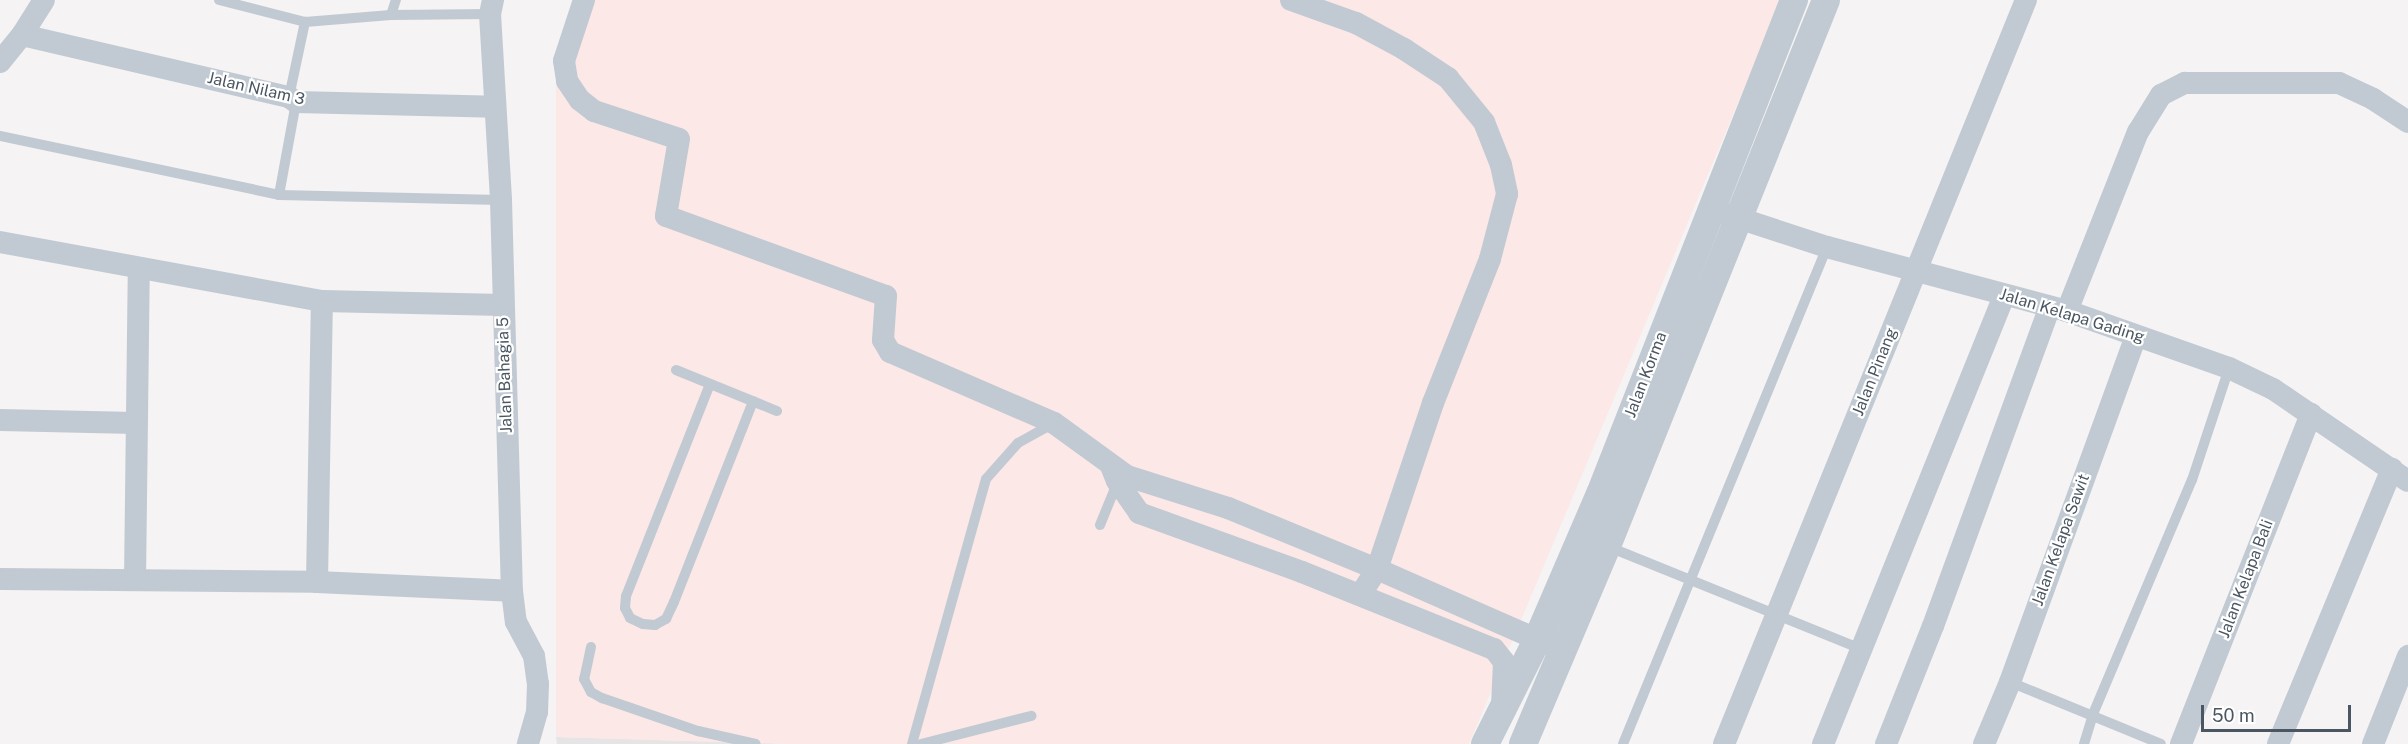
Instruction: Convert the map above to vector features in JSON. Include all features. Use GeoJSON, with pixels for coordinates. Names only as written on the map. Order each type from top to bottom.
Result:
{"type":"FeatureCollection","features":[{"type":"Feature","properties":{"kind":"street"},"geometry":{"type":"LineString","coordinates":[[0,62],[22,35],[44,0]]}},
{"type":"Feature","properties":{"kind":"street"},"geometry":{"type":"LineString","coordinates":[[584,0],[564,61],[567,81],[580,100],[594,111],[679,139],[666,216],[886,296],[883,340],[890,352],[1054,423],[1118,473],[1228,508],[1377,569],[1549,645]]}},
{"type":"Feature","properties":{"kind":"street"},"geometry":{"type":"LineString","coordinates":[[1292,0],[1356,23],[1448,78],[1485,122],[1501,165],[1507,194],[1490,259],[1433,404],[1377,569],[1360,595]]}},
{"type":"Feature","properties":{"kind":"street","name":"Jalan Korma"},"geometry":{"type":"LineString","coordinates":[[1523,744],[1549,645],[1600,494],[1794,0]]}},
{"type":"Feature","properties":{"kind":"street","name":"Jalan Korma"},"geometry":{"type":"LineString","coordinates":[[1485,744],[1502,710],[1549,645],[1607,546],[1826,0]]}},
{"type":"Feature","properties":{"kind":"street","name":"Jalan Pinang"},"geometry":{"type":"LineString","coordinates":[[1724,744],[2026,0]]}},
{"type":"Feature","properties":{"kind":"street","name":"Jalan Bahagia 5"},"geometry":{"type":"LineString","coordinates":[[491,7],[494,107],[501,200],[502,304],[512,591],[516,622],[534,656],[538,684],[537,712],[528,744]]}},
{"type":"Feature","properties":{"kind":"street","name":"Jalan Nilam 3"},"geometry":{"type":"LineString","coordinates":[[22,35],[293,100],[494,107]]}},
{"type":"Feature","properties":{"kind":"street"},"geometry":{"type":"LineString","coordinates":[[1886,744],[2059,309],[2138,132],[2161,94],[2185,83],[2339,83],[2373,99],[2408,122]]}},
{"type":"Feature","properties":{"kind":"street","name":"Jalan Kelapa Gading"},"geometry":{"type":"LineString","coordinates":[[1710,209],[1827,247],[2059,309],[2229,368],[2272,389],[2400,475]]}},
{"type":"Feature","properties":{"kind":"street"},"geometry":{"type":"LineString","coordinates":[[0,242],[322,301],[502,304]]}},
{"type":"Feature","properties":{"kind":"street"},"geometry":{"type":"LineString","coordinates":[[135,580],[135,423],[139,268]]}},
{"type":"Feature","properties":{"kind":"street"},"geometry":{"type":"LineString","coordinates":[[1823,744],[2004,294]]}},
{"type":"Feature","properties":{"kind":"street"},"geometry":{"type":"LineString","coordinates":[[317,582],[322,301]]}},
{"type":"Feature","properties":{"kind":"street","name":"Jalan Kelapa Sawit"},"geometry":{"type":"LineString","coordinates":[[1984,744],[2010,682],[2136,336]]}},
{"type":"Feature","properties":{"kind":"street","name":"Jalan Kelapa Bali"},"geometry":{"type":"LineString","coordinates":[[2181,744],[2311,414]]}},
{"type":"Feature","properties":{"kind":"street"},"geometry":{"type":"LineString","coordinates":[[0,420],[135,423]]}},
{"type":"Feature","properties":{"kind":"street"},"geometry":{"type":"LineString","coordinates":[[1118,473],[1139,513],[1360,595],[1494,649],[1504,662],[1502,710]]}},
{"type":"Feature","properties":{"kind":"street"},"geometry":{"type":"LineString","coordinates":[[2278,744],[2400,475]]}},
{"type":"Feature","properties":{"kind":"street"},"geometry":{"type":"LineString","coordinates":[[1315,578],[1328,550]]}},
{"type":"Feature","properties":{"kind":"street"},"geometry":{"type":"LineString","coordinates":[[0,579],[317,582],[512,591]]}},
{"type":"Feature","properties":{"kind":"street"},"geometry":{"type":"LineString","coordinates":[[2373,744],[2408,656]]}},
{"type":"Feature","properties":{"kind":"lane"},"geometry":{"type":"LineString","coordinates":[[219,0],[305,22],[491,7]]}},
{"type":"Feature","properties":{"kind":"lane"},"geometry":{"type":"LineString","coordinates":[[391,15],[396,0]]}},
{"type":"Feature","properties":{"kind":"lane"},"geometry":{"type":"LineString","coordinates":[[279,195],[305,22]]}},
{"type":"Feature","properties":{"kind":"lane"},"geometry":{"type":"LineString","coordinates":[[0,136],[279,195],[501,200]]}},
{"type":"Feature","properties":{"kind":"lane"},"geometry":{"type":"LineString","coordinates":[[1623,744],[1827,247]]}},
{"type":"Feature","properties":{"kind":"lane"},"geometry":{"type":"LineString","coordinates":[[2084,744],[2093,714],[2192,480],[2229,368]]}},
{"type":"Feature","properties":{"kind":"lane"},"geometry":{"type":"LineString","coordinates":[[676,370],[777,411]]}},
{"type":"Feature","properties":{"kind":"lane"},"geometry":{"type":"LineString","coordinates":[[710,384],[626,596],[625,608],[630,618],[643,624],[655,626],[666,619],[753,401]]}},
{"type":"Feature","properties":{"kind":"lane"},"geometry":{"type":"LineString","coordinates":[[912,744],[986,479],[1018,442],[1054,423]]}},
{"type":"Feature","properties":{"kind":"lane"},"geometry":{"type":"LineString","coordinates":[[1100,525],[1118,473]]}},
{"type":"Feature","properties":{"kind":"lane"},"geometry":{"type":"LineString","coordinates":[[1607,546],[1691,582],[1862,649]]}},
{"type":"Feature","properties":{"kind":"lane"},"geometry":{"type":"LineString","coordinates":[[591,647],[584,679],[591,692],[602,698],[698,731],[756,744]]}},
{"type":"Feature","properties":{"kind":"lane"},"geometry":{"type":"LineString","coordinates":[[2010,682],[2093,714],[2161,744]]}},
{"type":"Feature","properties":{"kind":"lane"},"geometry":{"type":"LineString","coordinates":[[921,744],[1031,716]]}},
{"type":"Feature","properties":{"kind":"shaded area"},"geometry":{"type":"Polygon","coordinates":[[[573,0],[1781,0],[1469,744],[792,744],[556,737],[556,57],[573,0]]]}},
{"type":"Feature","properties":{"kind":"shaded area"},"geometry":{"type":"Polygon","coordinates":[[[556,737],[792,744],[557,744],[556,737]]]}}]}
